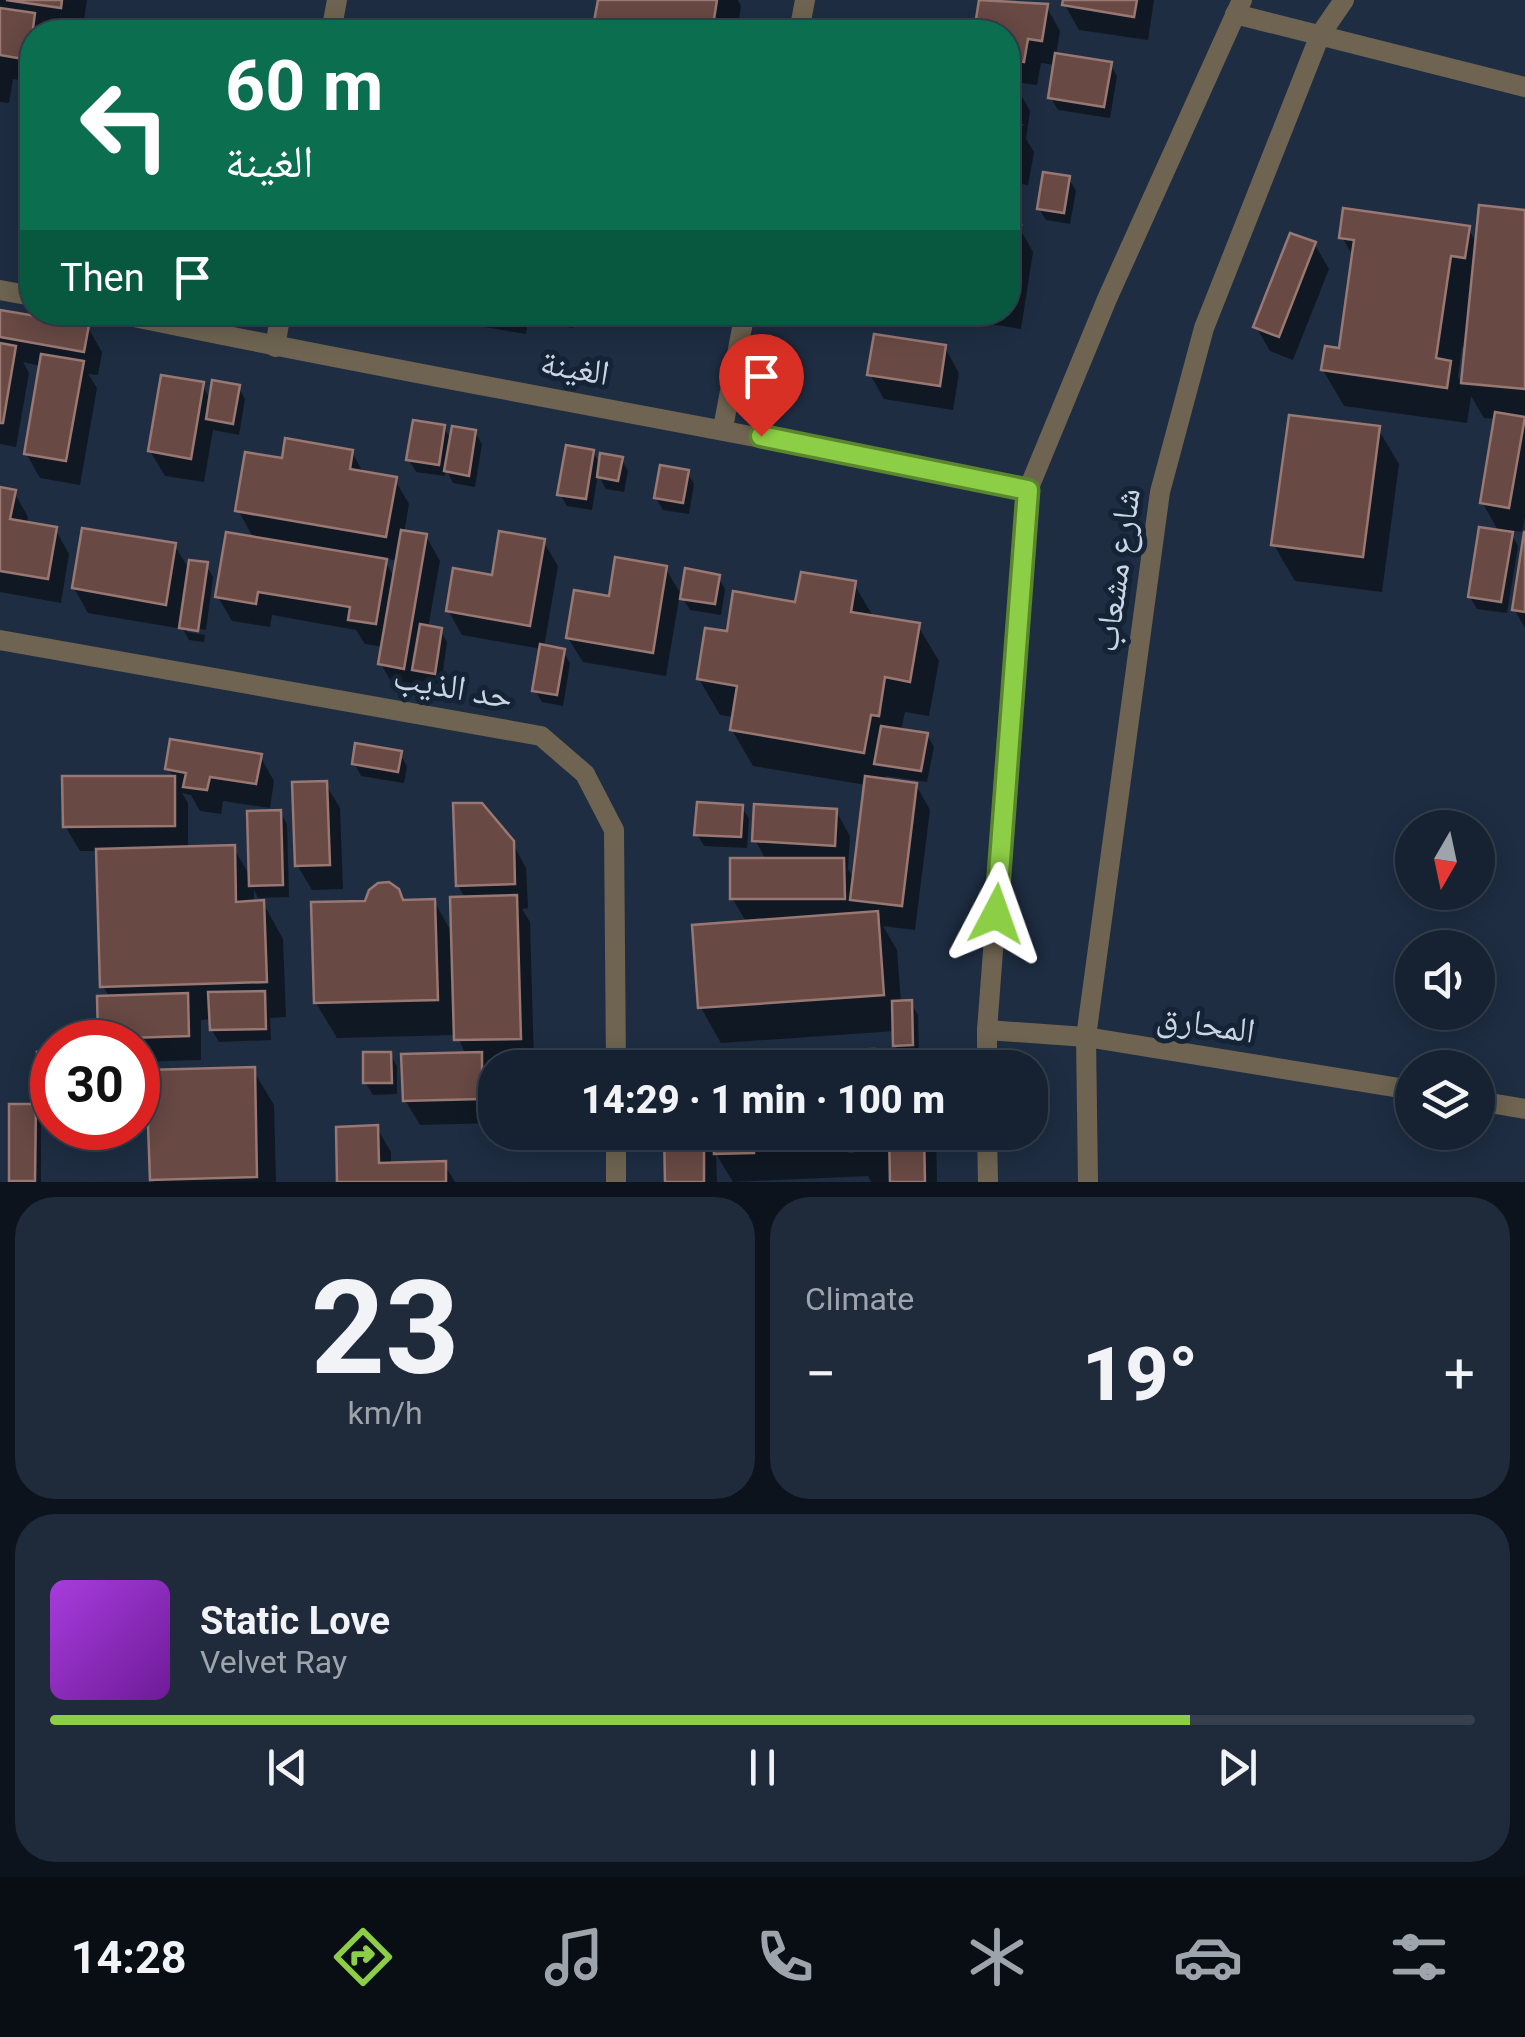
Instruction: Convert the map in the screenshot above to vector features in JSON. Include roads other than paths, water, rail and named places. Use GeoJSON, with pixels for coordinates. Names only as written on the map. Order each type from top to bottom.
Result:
{"type":"FeatureCollection","features":[{"type":"Feature","properties":{"kind":"street","name":"شارع مشعاب"},"geometry":{"type":"LineString","coordinates":[[1088,1182],[1086,1037],[1160,492],[1204,328],[1320,36],[1344,0]]}},
{"type":"Feature","properties":{"kind":"street"},"geometry":{"type":"LineString","coordinates":[[987,1050],[1028,490],[1238,7],[1320,36],[1525,87]]}},
{"type":"Feature","properties":{"kind":"street","name":"الغينة"},"geometry":{"type":"LineString","coordinates":[[173,325],[723,428],[1028,490]]}},
{"type":"Feature","properties":{"kind":"street"},"geometry":{"type":"LineString","coordinates":[[275,346],[279,325]]}},
{"type":"Feature","properties":{"kind":"street"},"geometry":{"type":"LineString","coordinates":[[723,428],[743,325]]}},
{"type":"Feature","properties":{"kind":"street","name":"حد الذيب"},"geometry":{"type":"LineString","coordinates":[[0,640],[541,736],[584,774],[614,830],[616,1050]]}},
{"type":"Feature","properties":{"kind":"street","name":"المحارق"},"geometry":{"type":"LineString","coordinates":[[987,1030],[1086,1037],[1395,1087]]}},
{"type":"Feature","properties":{"kind":"street"},"geometry":{"type":"LineString","coordinates":[[1495,1104],[1525,1109]]}},
{"type":"Feature","properties":{"kind":"street"},"geometry":{"type":"LineString","coordinates":[[616,1150],[616,1182]]}},
{"type":"Feature","properties":{"kind":"street"},"geometry":{"type":"LineString","coordinates":[[988,1150],[988,1182]]}}]}
